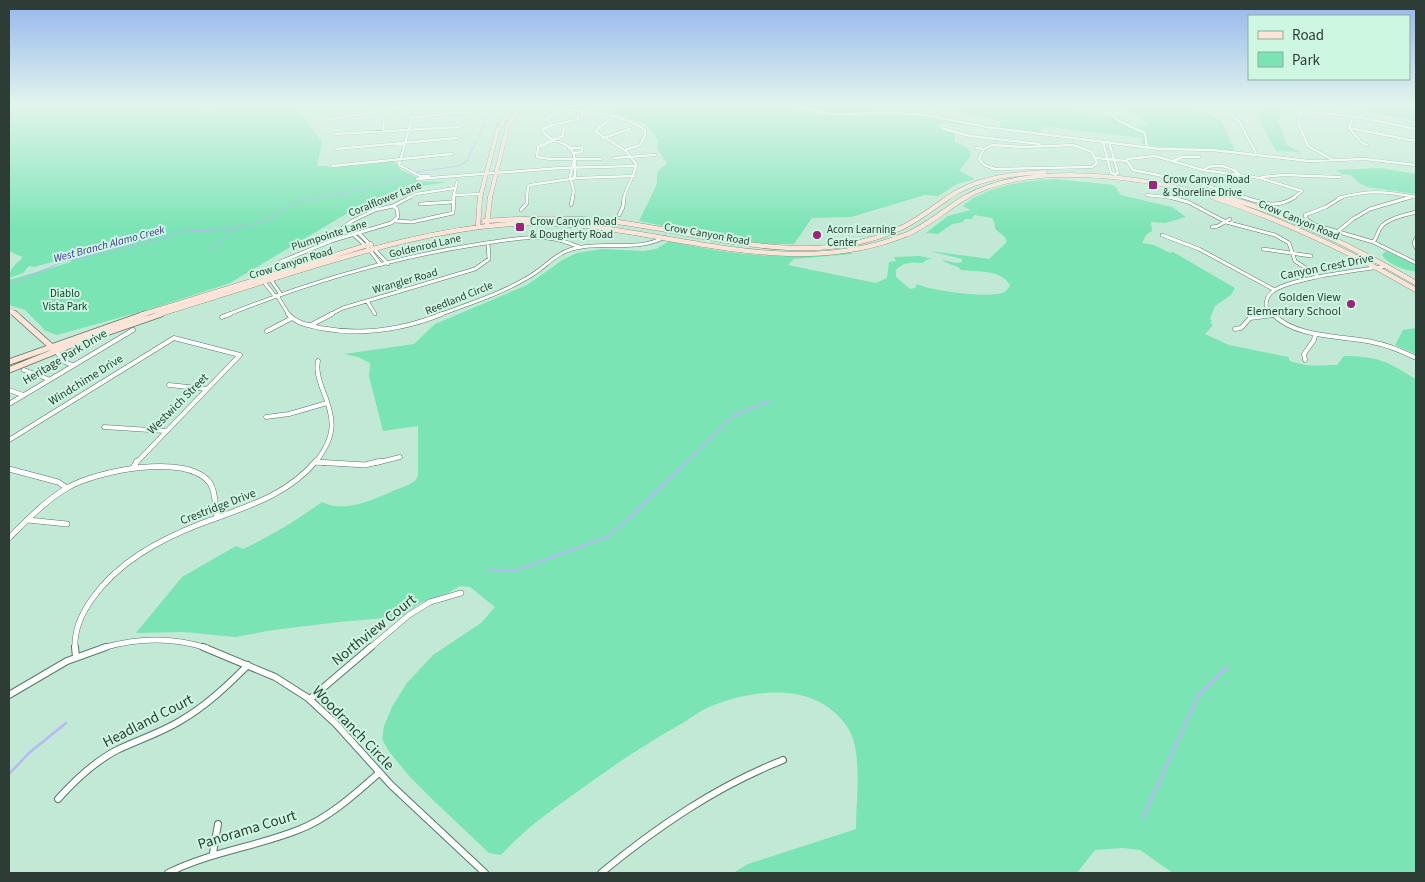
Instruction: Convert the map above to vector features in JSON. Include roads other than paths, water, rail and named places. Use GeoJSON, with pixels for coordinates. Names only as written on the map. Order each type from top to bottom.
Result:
{"type":"FeatureCollection","features":[{"type":"Feature","properties":{"kind":"main road"},"geometry":{"type":"LineString","coordinates":[[478,224],[486,174],[494,146]]}},
{"type":"Feature","properties":{"kind":"main road"},"geometry":{"type":"LineString","coordinates":[[487,223],[491,193],[503,146]]}},
{"type":"Feature","properties":{"kind":"main road","name":"Crow Canyon Road"},"geometry":{"type":"LineString","coordinates":[[9,370],[53,348],[113,324],[370,247],[478,224],[533,218],[601,220],[637,225],[735,245],[809,248],[863,241],[901,228],[917,220],[954,193],[993,179],[1052,172],[1115,176],[1186,186],[1236,200],[1323,234],[1387,266],[1416,283]]}},
{"type":"Feature","properties":{"kind":"main road","name":"Crow Canyon Road"},"geometry":{"type":"LineString","coordinates":[[487,223],[578,224],[619,228],[723,249],[747,252],[808,254],[832,252],[874,244],[913,231],[968,195],[998,183],[1053,176],[1115,176],[1180,188],[1229,202],[1324,240],[1377,267],[1416,290]]}},
{"type":"Feature","properties":{"kind":"main road"},"geometry":{"type":"LineString","coordinates":[[662,236],[669,235],[735,245]]}},
{"type":"Feature","properties":{"kind":"main road","name":"Crow Canyon Road"},"geometry":{"type":"LineString","coordinates":[[9,362],[370,247]]}},
{"type":"Feature","properties":{"kind":"main road"},"geometry":{"type":"LineString","coordinates":[[10,312],[53,348]]}},
{"type":"Feature","properties":{"kind":"street"},"geometry":{"type":"LineString","coordinates":[[336,150],[373,146]]}},
{"type":"Feature","properties":{"kind":"street"},"geometry":{"type":"LineString","coordinates":[[402,146],[399,165],[419,176],[429,177],[636,166]]}},
{"type":"Feature","properties":{"kind":"street"},"geometry":{"type":"LineString","coordinates":[[540,146],[536,156],[545,159],[601,159]]}},
{"type":"Feature","properties":{"kind":"street"},"geometry":{"type":"LineString","coordinates":[[618,146],[634,158],[636,166],[634,176],[625,192],[623,206],[619,215]]}},
{"type":"Feature","properties":{"kind":"street"},"geometry":{"type":"LineString","coordinates":[[625,150],[637,146]]}},
{"type":"Feature","properties":{"kind":"street"},"geometry":{"type":"LineString","coordinates":[[976,148],[984,149],[990,146]]}},
{"type":"Feature","properties":{"kind":"street"},"geometry":{"type":"LineString","coordinates":[[984,149],[979,160],[980,162],[990,168],[1002,170],[1045,166],[1092,167],[1096,165],[1096,158],[1092,152],[1077,146]]}},
{"type":"Feature","properties":{"kind":"street"},"geometry":{"type":"LineString","coordinates":[[1104,146],[1111,172],[1115,176],[1118,173],[1111,146]]}},
{"type":"Feature","properties":{"kind":"street"},"geometry":{"type":"LineString","coordinates":[[1141,146],[1212,150],[1309,161],[1365,159],[1416,165]]}},
{"type":"Feature","properties":{"kind":"street"},"geometry":{"type":"LineString","coordinates":[[1253,146],[1257,155]]}},
{"type":"Feature","properties":{"kind":"street"},"geometry":{"type":"LineString","coordinates":[[1308,146],[1334,160]]}},
{"type":"Feature","properties":{"kind":"street"},"geometry":{"type":"LineString","coordinates":[[569,148],[582,148],[582,152],[575,154]]}},
{"type":"Feature","properties":{"kind":"street"},"geometry":{"type":"LineString","coordinates":[[569,148],[575,154]]}},
{"type":"Feature","properties":{"kind":"street"},"geometry":{"type":"LineString","coordinates":[[332,166],[452,154]]}},
{"type":"Feature","properties":{"kind":"street"},"geometry":{"type":"LineString","coordinates":[[572,206],[574,191],[570,177],[575,154]]}},
{"type":"Feature","properties":{"kind":"street"},"geometry":{"type":"LineString","coordinates":[[614,158],[634,158],[655,154]]}},
{"type":"Feature","properties":{"kind":"street"},"geometry":{"type":"LineString","coordinates":[[1096,158],[1127,161],[1127,159],[1132,157],[1155,156],[1203,170],[1260,178],[1302,191],[1293,199],[1276,205],[1269,204],[1214,187],[1133,170],[1127,161]]}},
{"type":"Feature","properties":{"kind":"street"},"geometry":{"type":"LineString","coordinates":[[1173,161],[1182,157],[1199,156]]}},
{"type":"Feature","properties":{"kind":"street"},"geometry":{"type":"LineString","coordinates":[[572,179],[575,176],[577,162],[574,160]]}},
{"type":"Feature","properties":{"kind":"street"},"geometry":{"type":"LineString","coordinates":[[1203,170],[1208,166],[1221,166],[1234,169],[1241,176]]}},
{"type":"Feature","properties":{"kind":"street"},"geometry":{"type":"LineString","coordinates":[[1260,178],[1278,175],[1340,177]]}},
{"type":"Feature","properties":{"kind":"street"},"geometry":{"type":"LineString","coordinates":[[521,210],[527,203],[529,185],[572,179],[634,176]]}},
{"type":"Feature","properties":{"kind":"street"},"geometry":{"type":"LineString","coordinates":[[420,204],[452,202],[457,182]]}},
{"type":"Feature","properties":{"kind":"street","name":"Coralflower Lane"},"geometry":{"type":"LineString","coordinates":[[331,241],[332,234],[344,225],[367,214],[393,206],[416,194],[455,188]]}},
{"type":"Feature","properties":{"kind":"street"},"geometry":{"type":"LineString","coordinates":[[1414,196],[1369,191],[1338,198],[1326,207],[1305,215],[1311,223],[1373,242],[1415,261]]}},
{"type":"Feature","properties":{"kind":"street"},"geometry":{"type":"LineString","coordinates":[[454,196],[482,194]]}},
{"type":"Feature","properties":{"kind":"street"},"geometry":{"type":"LineString","coordinates":[[1147,195],[1165,196],[1188,202],[1226,222],[1275,235],[1289,243],[1295,261],[1300,266],[1319,277]]}},
{"type":"Feature","properties":{"kind":"street"},"geometry":{"type":"LineString","coordinates":[[1337,232],[1350,219],[1375,206],[1414,196]]}},
{"type":"Feature","properties":{"kind":"street","name":"Plumpointe Lane"},"geometry":{"type":"LineString","coordinates":[[280,262],[331,241],[360,234],[395,221],[412,222],[450,215],[454,212],[452,202]]}},
{"type":"Feature","properties":{"kind":"street"},"geometry":{"type":"LineString","coordinates":[[393,206],[398,214],[395,221]]}},
{"type":"Feature","properties":{"kind":"street"},"geometry":{"type":"LineString","coordinates":[[1373,242],[1377,238],[1377,233],[1381,227],[1389,221],[1416,212]]}},
{"type":"Feature","properties":{"kind":"street"},"geometry":{"type":"LineString","coordinates":[[1212,227],[1230,219]]}},
{"type":"Feature","properties":{"kind":"street"},"geometry":{"type":"LineString","coordinates":[[360,234],[382,265]]}},
{"type":"Feature","properties":{"kind":"street"},"geometry":{"type":"LineString","coordinates":[[354,235],[388,264]]}},
{"type":"Feature","properties":{"kind":"street"},"geometry":{"type":"LineString","coordinates":[[1162,235],[1199,249],[1273,290]]}},
{"type":"Feature","properties":{"kind":"street","name":"Reedland Circle"},"geometry":{"type":"LineString","coordinates":[[292,318],[295,321],[310,325],[365,334],[408,327],[509,287],[528,277],[559,255],[579,247],[604,245],[635,246],[657,242],[662,236]]}},
{"type":"Feature","properties":{"kind":"street"},"geometry":{"type":"LineString","coordinates":[[1416,238],[1414,244],[1416,248]]}},
{"type":"Feature","properties":{"kind":"street","name":"Goldenrod Lane"},"geometry":{"type":"LineString","coordinates":[[222,317],[278,297],[382,265],[447,249],[488,243],[555,239],[568,241],[579,247]]}},
{"type":"Feature","properties":{"kind":"street","name":"Wrangler Road"},"geometry":{"type":"LineString","coordinates":[[310,325],[336,311],[458,275],[481,266],[490,256],[488,243]]}},
{"type":"Feature","properties":{"kind":"street"},"geometry":{"type":"LineString","coordinates":[[1263,249],[1311,256]]}},
{"type":"Feature","properties":{"kind":"street","name":"Canyon Crest Drive"},"geometry":{"type":"LineString","coordinates":[[1273,315],[1266,301],[1273,290],[1289,283],[1387,266]]}},
{"type":"Feature","properties":{"kind":"street"},"geometry":{"type":"LineString","coordinates":[[270,280],[280,293],[278,297]]}},
{"type":"Feature","properties":{"kind":"street"},"geometry":{"type":"LineString","coordinates":[[264,282],[274,295],[278,297],[292,318],[267,331]]}},
{"type":"Feature","properties":{"kind":"street"},"geometry":{"type":"LineString","coordinates":[[367,301],[375,314]]}},
{"type":"Feature","properties":{"kind":"street"},"geometry":{"type":"LineString","coordinates":[[1236,329],[1241,328],[1250,318],[1273,315],[1289,325],[1315,335],[1372,342],[1399,349],[1416,358]]}},
{"type":"Feature","properties":{"kind":"street","name":"Heritage Park Drive"},"geometry":{"type":"LineString","coordinates":[[9,404],[133,330]]}},
{"type":"Feature","properties":{"kind":"street"},"geometry":{"type":"LineString","coordinates":[[1305,360],[1304,354],[1314,340],[1315,335]]}},
{"type":"Feature","properties":{"kind":"street","name":"Westwich Street"},"geometry":{"type":"LineString","coordinates":[[133,468],[137,461],[165,431],[240,355],[174,338]]}},
{"type":"Feature","properties":{"kind":"street","name":"Windchime Drive"},"geometry":{"type":"LineString","coordinates":[[9,440],[174,338]]}},
{"type":"Feature","properties":{"kind":"street"},"geometry":{"type":"LineString","coordinates":[[53,348],[65,362],[72,365]]}},
{"type":"Feature","properties":{"kind":"street","name":"Crestridge Drive"},"geometry":{"type":"LineString","coordinates":[[76,657],[75,635],[82,615],[96,593],[112,575],[148,548],[174,534],[268,498],[290,486],[316,462],[326,447],[332,432],[332,415],[316,366],[318,361]]}},
{"type":"Feature","properties":{"kind":"street"},"geometry":{"type":"LineString","coordinates":[[24,370],[48,379]]}},
{"type":"Feature","properties":{"kind":"street"},"geometry":{"type":"LineString","coordinates":[[169,385],[207,388]]}},
{"type":"Feature","properties":{"kind":"street"},"geometry":{"type":"LineString","coordinates":[[9,390],[23,394]]}},
{"type":"Feature","properties":{"kind":"street"},"geometry":{"type":"LineString","coordinates":[[266,417],[298,413],[327,403]]}},
{"type":"Feature","properties":{"kind":"street"},"geometry":{"type":"LineString","coordinates":[[104,427],[165,431]]}},
{"type":"Feature","properties":{"kind":"street"},"geometry":{"type":"LineString","coordinates":[[316,462],[366,465],[400,457]]}},
{"type":"Feature","properties":{"kind":"street"},"geometry":{"type":"LineString","coordinates":[[9,538],[46,503],[67,488],[108,472],[133,468],[190,471],[201,476],[210,483],[217,517]]}},
{"type":"Feature","properties":{"kind":"street"},"geometry":{"type":"LineString","coordinates":[[9,469],[58,482],[67,488]]}},
{"type":"Feature","properties":{"kind":"street"},"geometry":{"type":"LineString","coordinates":[[28,520],[67,524]]}},
{"type":"Feature","properties":{"kind":"street","name":"Northview Court"},"geometry":{"type":"LineString","coordinates":[[310,699],[409,614],[430,602],[461,593]]}},
{"type":"Feature","properties":{"kind":"street","name":"Woodranch Circle"},"geometry":{"type":"LineString","coordinates":[[9,696],[30,681],[76,657],[118,644],[151,640],[178,641],[204,648],[282,680],[310,699],[379,774],[485,873]]}},
{"type":"Feature","properties":{"kind":"street","name":"Headland Court"},"geometry":{"type":"LineString","coordinates":[[58,798],[70,784],[95,764],[117,750],[179,722],[198,711],[217,696],[248,665]]}},
{"type":"Feature","properties":{"kind":"street"},"geometry":{"type":"LineString","coordinates":[[601,873],[637,843],[703,798],[760,768],[783,760]]}},
{"type":"Feature","properties":{"kind":"street","name":"Panorama Court"},"geometry":{"type":"LineString","coordinates":[[168,873],[213,853],[299,830],[340,807],[379,774]]}},
{"type":"Feature","properties":{"kind":"street"},"geometry":{"type":"LineString","coordinates":[[213,853],[218,824]]}},
{"type":"Feature","properties":{"kind":"waterway","name":"West Branch Alamo Creek"},"geometry":{"type":"LineString","coordinates":[[9,285],[62,262],[154,241],[187,230],[211,231],[250,225],[269,219],[285,208],[302,201],[366,188],[422,171],[459,166],[467,161],[474,146]]}},
{"type":"Feature","properties":{"kind":"waterway"},"geometry":{"type":"LineString","coordinates":[[207,251],[239,227]]}},
{"type":"Feature","properties":{"kind":"waterway"},"geometry":{"type":"LineString","coordinates":[[488,570],[515,571],[609,536],[633,515],[733,416],[768,401]]}},
{"type":"Feature","properties":{"kind":"waterway"},"geometry":{"type":"LineString","coordinates":[[1143,817],[1198,696],[1227,667]]}},
{"type":"Feature","properties":{"kind":"waterway"},"geometry":{"type":"LineString","coordinates":[[9,774],[29,753],[66,723]]}},
{"type":"Feature","properties":{"kind":"place","name":"Crow Canyon Road & Shoreline Drive"},"geometry":{"type":"Point","coordinates":[1153,185]}},
{"type":"Feature","properties":{"kind":"place","name":"Crow Canyon Road & Dougherty Road"},"geometry":{"type":"Point","coordinates":[520,227]}},
{"type":"Feature","properties":{"kind":"place","name":"Acorn Learning Center"},"geometry":{"type":"Point","coordinates":[817,235]}},
{"type":"Feature","properties":{"kind":"place","name":"Golden View Elementary School"},"geometry":{"type":"Point","coordinates":[1351,304]}},
{"type":"Feature","properties":{"kind":"park label","name":"Diablo Vista Park"},"geometry":{"type":"Point","coordinates":[65,299]}}]}
